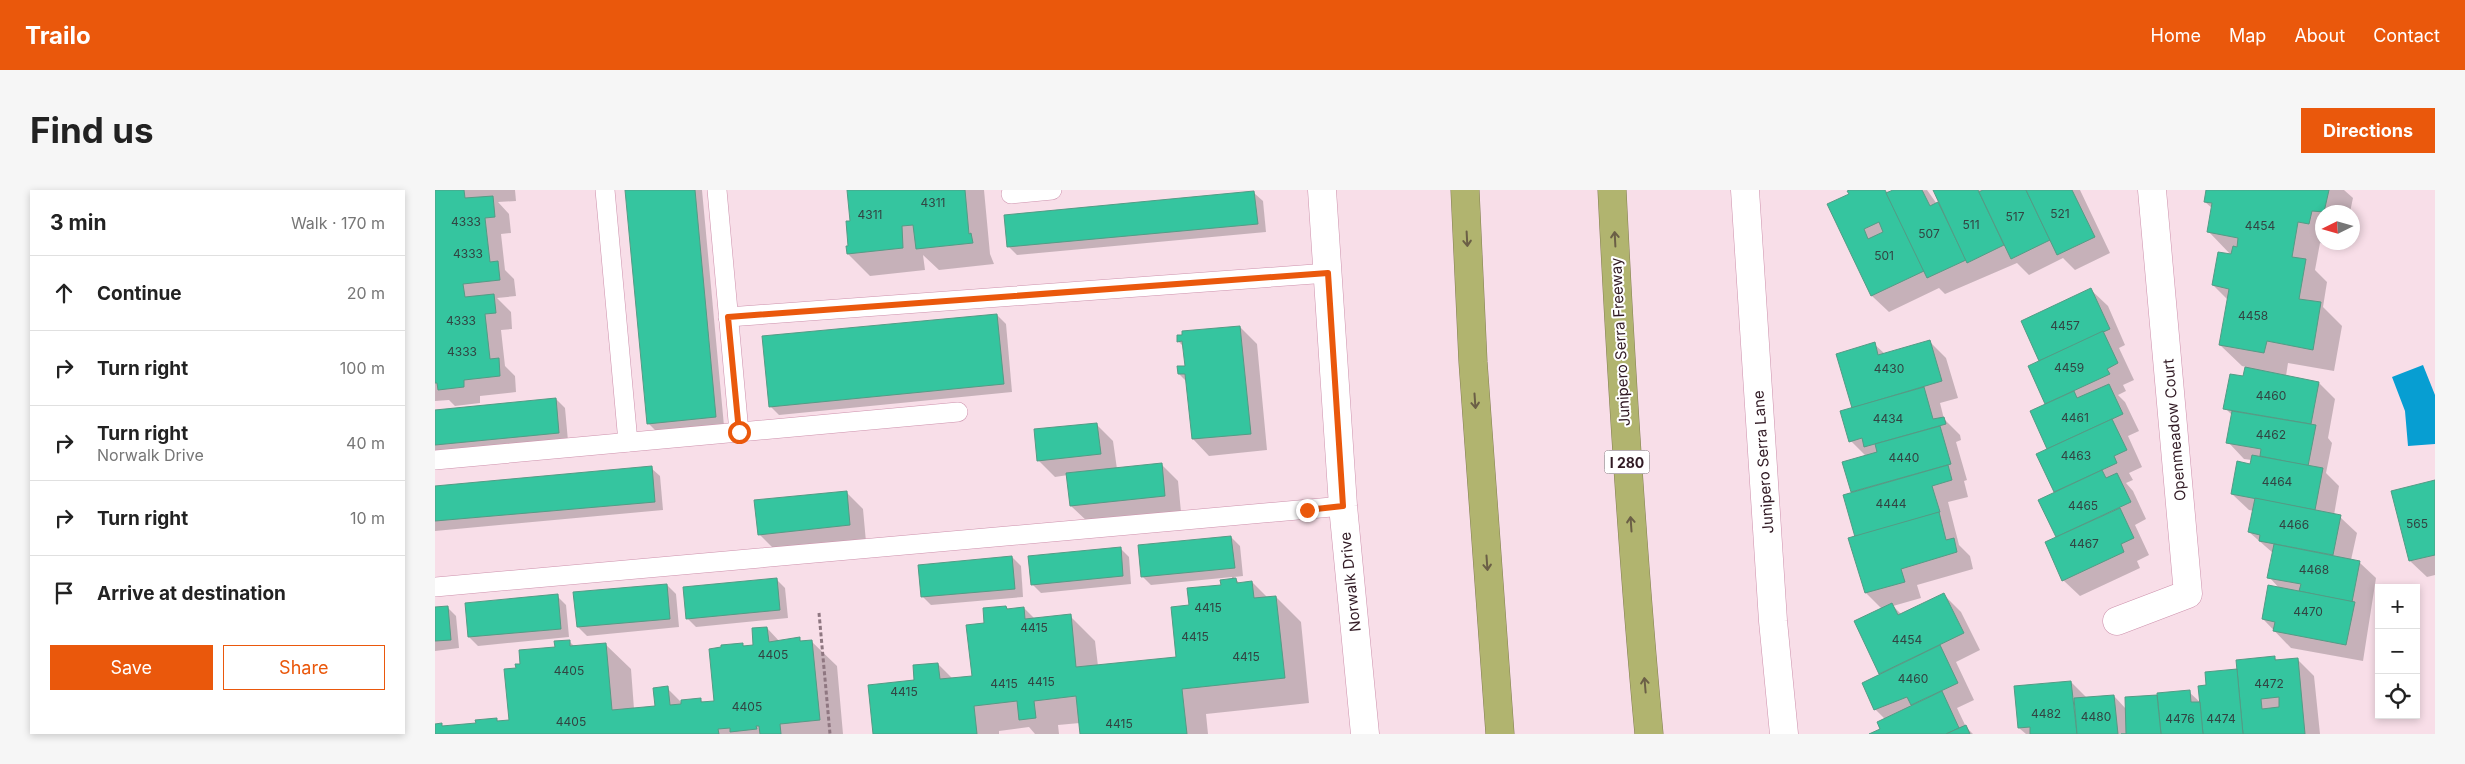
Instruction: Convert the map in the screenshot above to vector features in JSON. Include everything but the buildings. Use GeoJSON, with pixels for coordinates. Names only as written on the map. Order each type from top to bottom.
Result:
{"type":"FeatureCollection","features":[{"type":"Feature","properties":{"kind":"highway"},"geometry":{"type":"LineString","coordinates":[[1465,190],[1473,362],[1500,734]]}},
{"type":"Feature","properties":{"kind":"highway","name":"Junipero Serra Freeway"},"geometry":{"type":"LineString","coordinates":[[1612,190],[1622,390],[1649,734]]}},
{"type":"Feature","properties":{"kind":"street","name":"Norwalk Drive"},"geometry":{"type":"LineString","coordinates":[[1322,190],[1343,506],[1365,734]]}},
{"type":"Feature","properties":{"kind":"street","name":"Junipero Serra Lane"},"geometry":{"type":"LineString","coordinates":[[1745,190],[1773,621],[1784,734]]}},
{"type":"Feature","properties":{"kind":"street","name":"Openmeadow Court"},"geometry":{"type":"LineString","coordinates":[[2117,621],[2188,594],[2152,190]]}},
{"type":"Feature","properties":{"kind":"lane"},"geometry":{"type":"LineString","coordinates":[[605,190],[628,442]]}},
{"type":"Feature","properties":{"kind":"lane"},"geometry":{"type":"LineString","coordinates":[[717,190],[739,432]]}},
{"type":"Feature","properties":{"kind":"lane"},"geometry":{"type":"LineString","coordinates":[[1011,194],[1052,190]]}},
{"type":"Feature","properties":{"kind":"lane"},"geometry":{"type":"LineString","coordinates":[[728,317],[1328,273]]}},
{"type":"Feature","properties":{"kind":"lane"},"geometry":{"type":"LineString","coordinates":[[435,460],[958,412]]}},
{"type":"Feature","properties":{"kind":"lane"},"geometry":{"type":"LineString","coordinates":[[435,587],[1343,506]]}},
{"type":"Feature","properties":{"kind":"path"},"geometry":{"type":"LineString","coordinates":[[819,613],[830,734]]}},
{"type":"Feature","properties":{"kind":"water"},"geometry":{"type":"Polygon","coordinates":[[[2423,365],[2435,395],[2435,444],[2408,446],[2405,411],[2392,377],[2423,365]]]}},
{"type":"Feature","properties":{"kind":"route"},"geometry":{"type":"LineString","coordinates":[[739,432],[728,317],[1328,273],[1343,506],[1307,510]]}}]}
